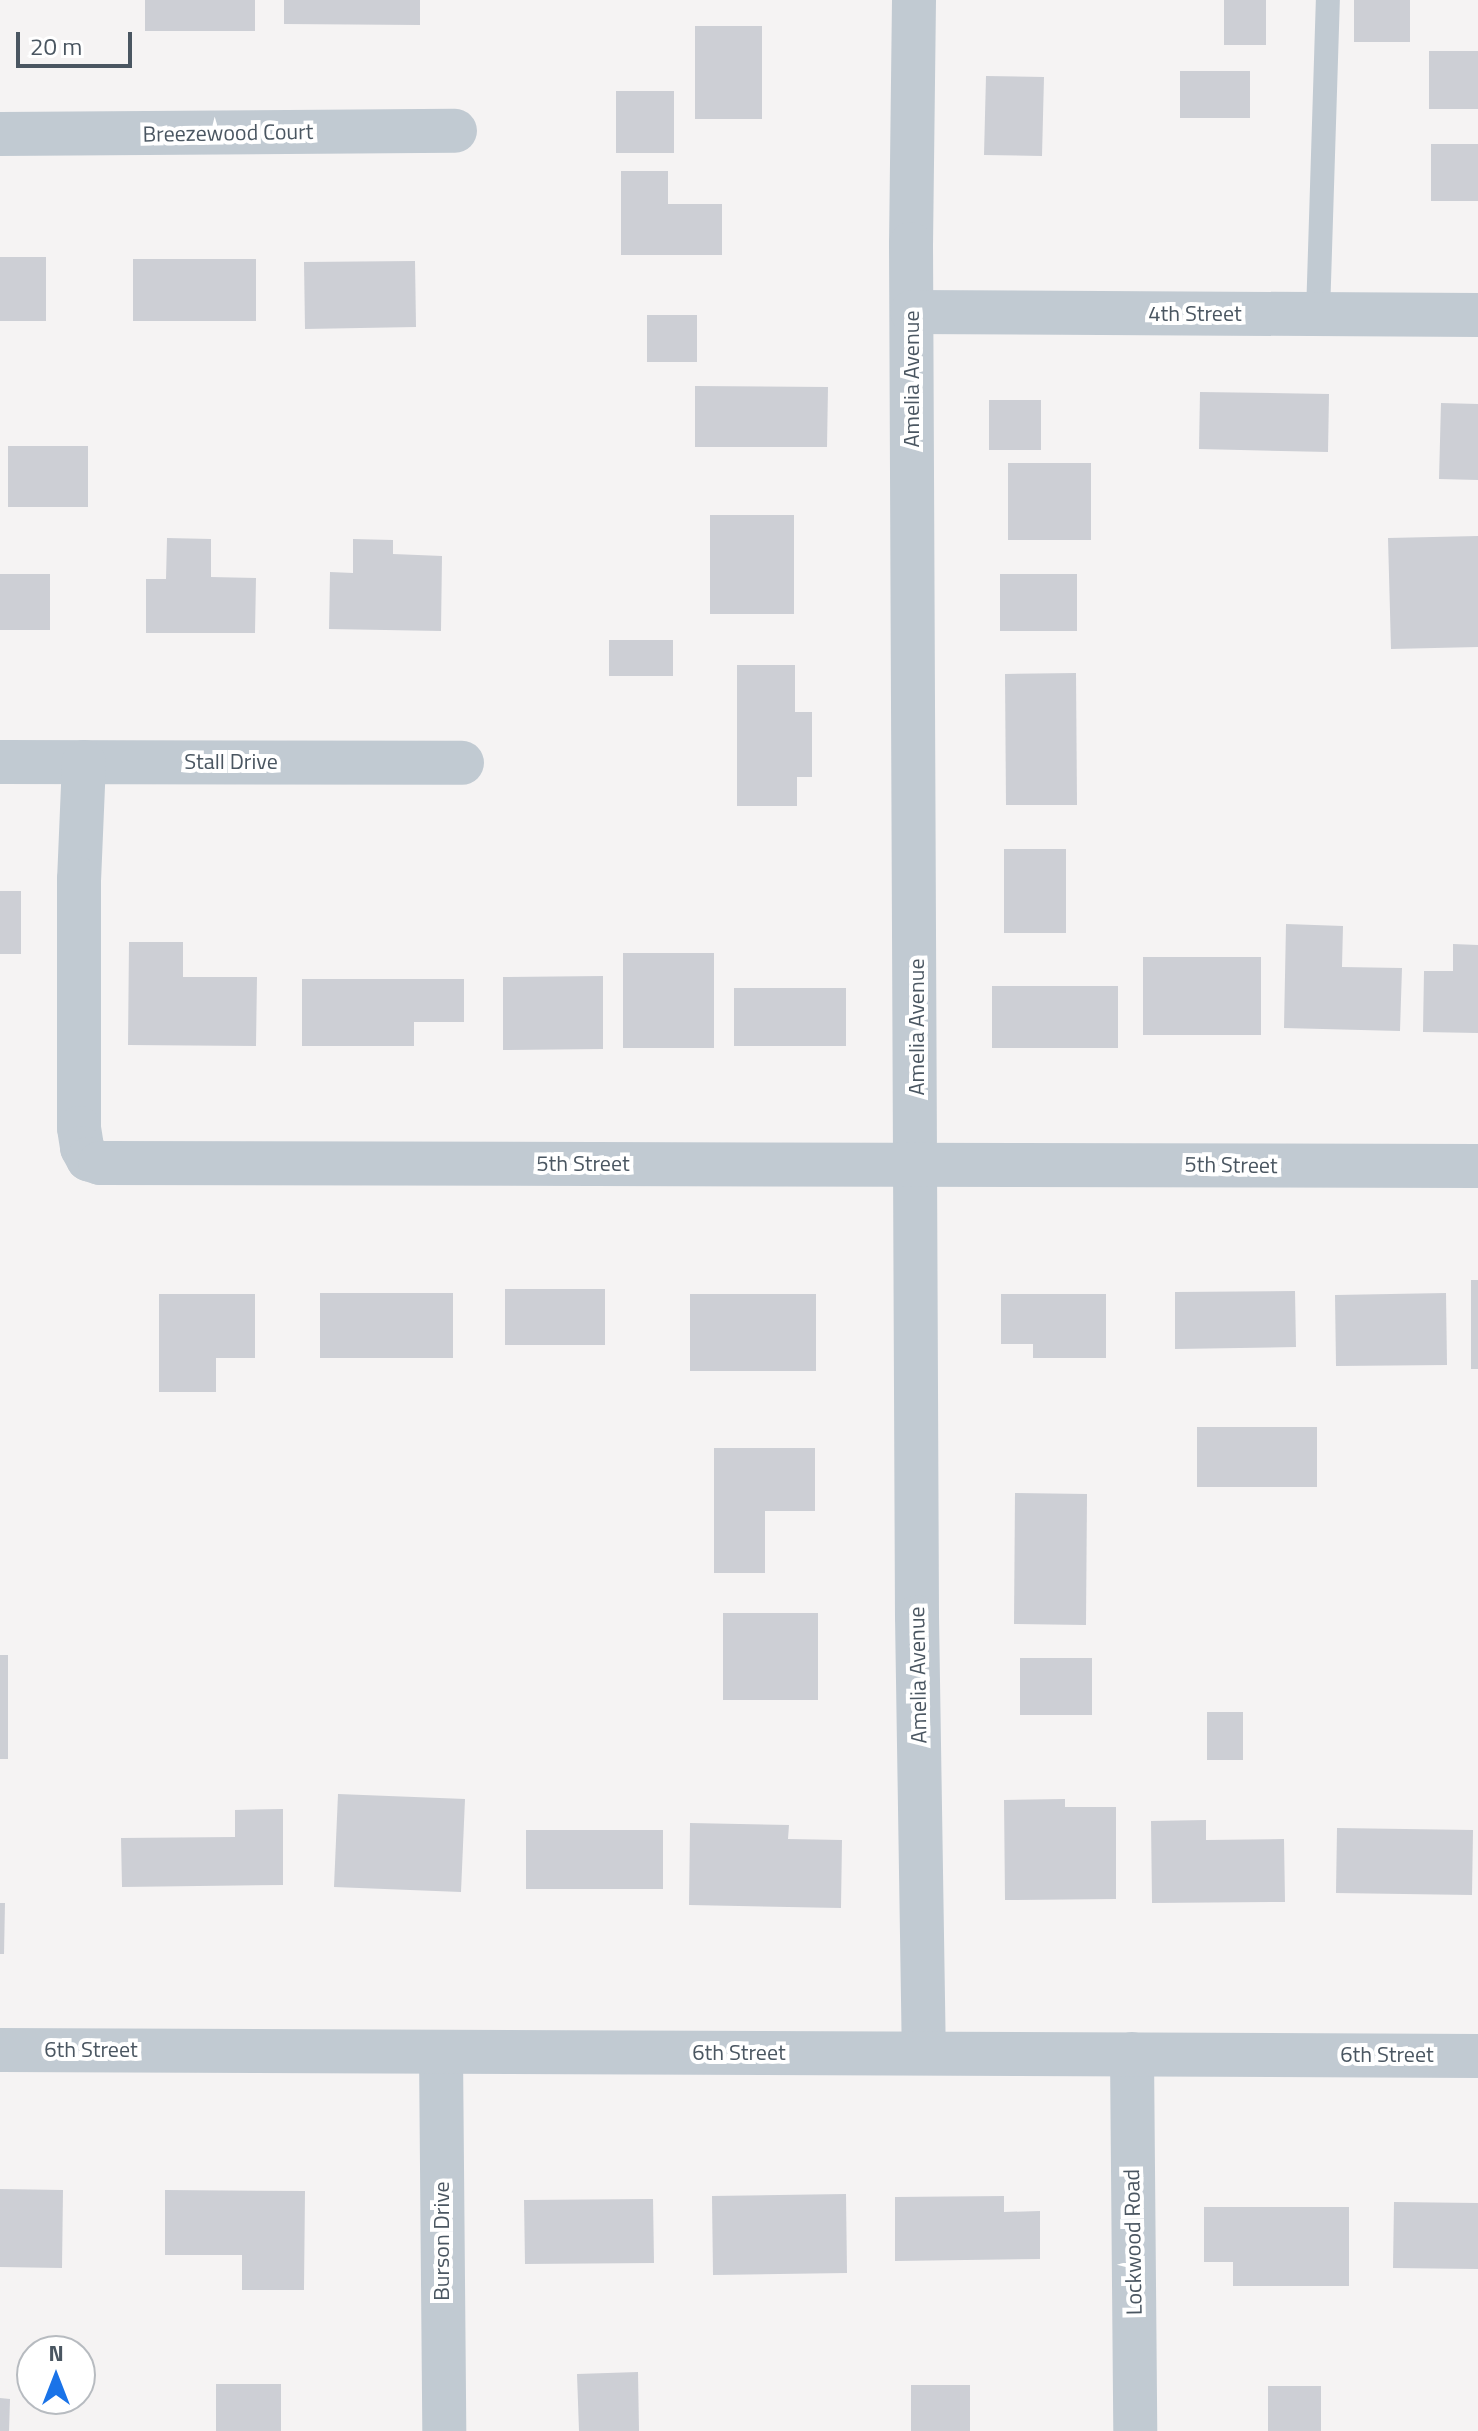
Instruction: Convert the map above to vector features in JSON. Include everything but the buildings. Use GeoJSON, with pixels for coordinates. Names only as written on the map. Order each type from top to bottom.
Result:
{"type":"FeatureCollection","features":[{"type":"Feature","properties":{"kind":"street","name":"Amelia Avenue"},"geometry":{"type":"LineString","coordinates":[[914,0],[912,312],[918,1165],[917,1617],[924,2053]]}},
{"type":"Feature","properties":{"kind":"street","name":"Breezewood Court"},"geometry":{"type":"LineString","coordinates":[[0,134],[455,131]]}},
{"type":"Feature","properties":{"kind":"street","name":"4th Street"},"geometry":{"type":"LineString","coordinates":[[912,312],[1478,315]]}},
{"type":"Feature","properties":{"kind":"street","name":"Stall Drive"},"geometry":{"type":"LineString","coordinates":[[0,762],[462,763]]}},
{"type":"Feature","properties":{"kind":"street","name":"5th Street"},"geometry":{"type":"LineString","coordinates":[[84,762],[79,879],[79,1128],[82,1148],[88,1159],[115,1163],[1478,1166]]}},
{"type":"Feature","properties":{"kind":"street","name":"6th Street"},"geometry":{"type":"LineString","coordinates":[[0,2050],[1478,2056]]}},
{"type":"Feature","properties":{"kind":"street","name":"Burson Drive"},"geometry":{"type":"LineString","coordinates":[[441,2052],[444,2431]]}},
{"type":"Feature","properties":{"kind":"street","name":"Lockwood Road"},"geometry":{"type":"LineString","coordinates":[[1132,2054],[1135,2431]]}},
{"type":"Feature","properties":{"kind":"lane"},"geometry":{"type":"LineString","coordinates":[[1318,314],[1328,0]]}}]}
